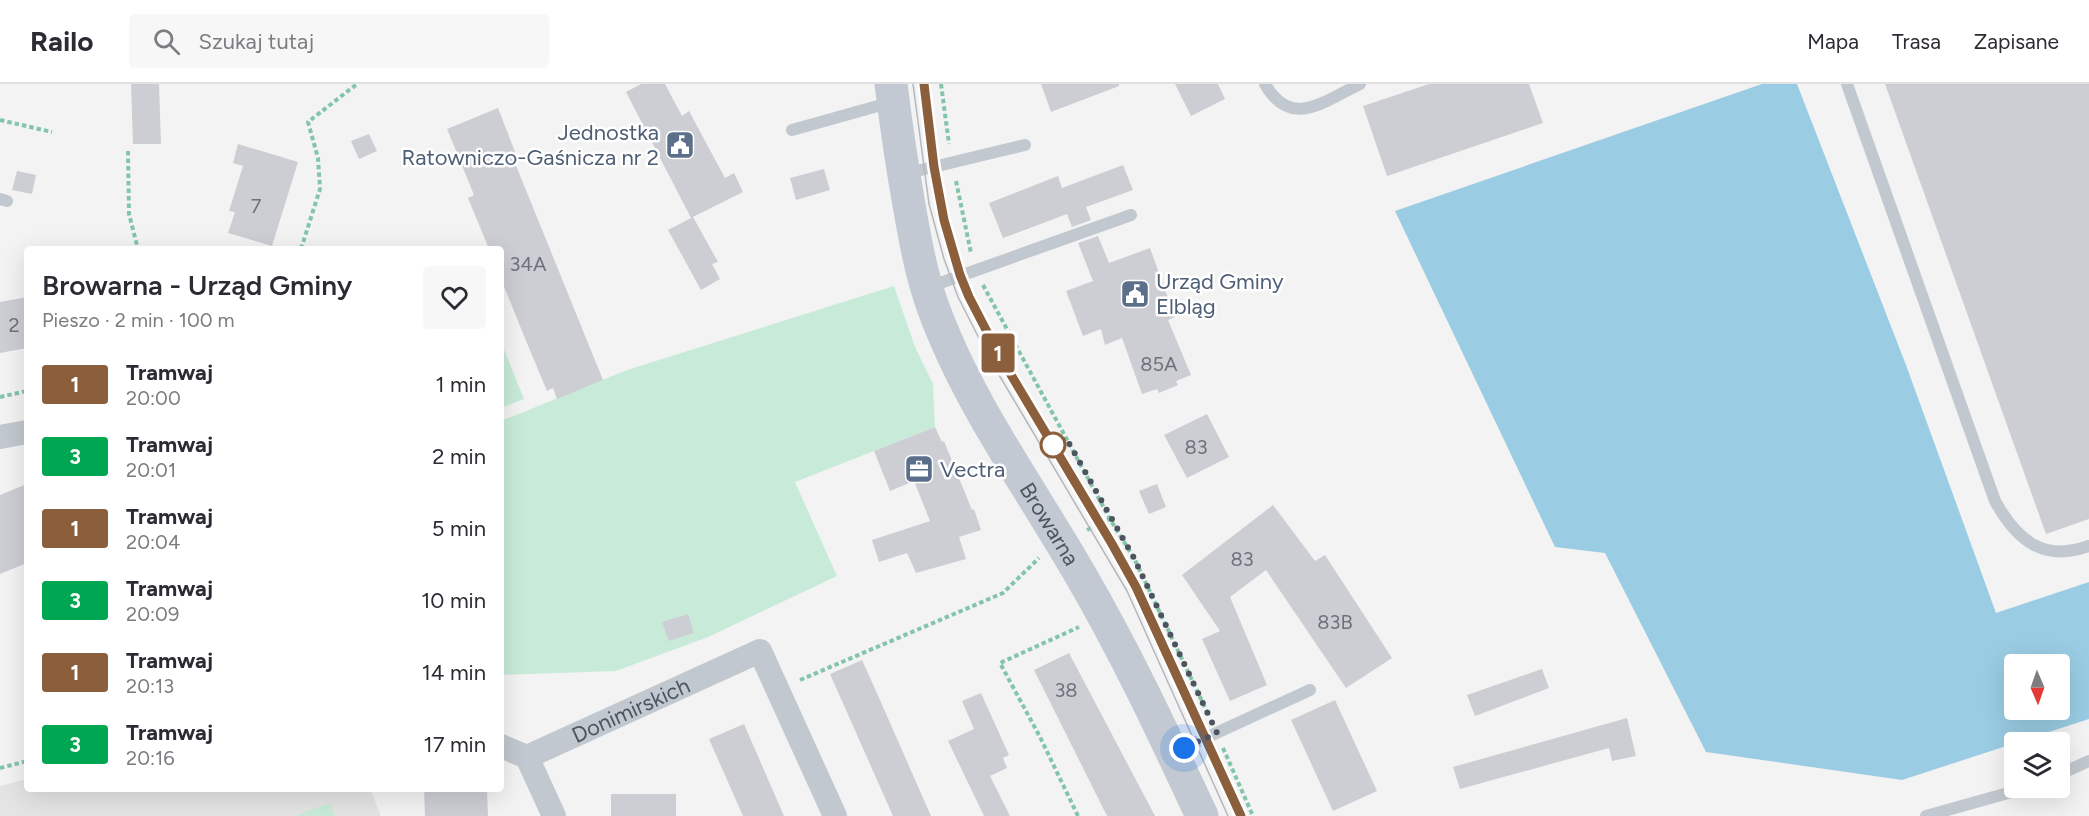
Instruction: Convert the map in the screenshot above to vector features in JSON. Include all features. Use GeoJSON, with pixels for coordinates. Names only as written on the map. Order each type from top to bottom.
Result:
{"type":"FeatureCollection","features":[{"type":"Feature","properties":{"kind":"main road","name":"Browarna"},"geometry":{"type":"LineString","coordinates":[[892,93],[915,235],[927,287],[951,352],[1001,444],[1103,614],[1134,671],[1202,816]]}},
{"type":"Feature","properties":{"kind":"street"},"geometry":{"type":"LineString","coordinates":[[0,437],[24,433]]}},
{"type":"Feature","properties":{"kind":"street","name":"Donimirskich"},"geometry":{"type":"LineString","coordinates":[[527,757],[760,651],[778,690]]}},
{"type":"Feature","properties":{"kind":"street"},"geometry":{"type":"LineString","coordinates":[[778,690],[835,816]]}},
{"type":"Feature","properties":{"kind":"street"},"geometry":{"type":"LineString","coordinates":[[504,747],[527,757],[554,816]]}},
{"type":"Feature","properties":{"kind":"lane"},"geometry":{"type":"LineString","coordinates":[[1265,84],[1276,100],[1285,107],[1296,110],[1316,104],[1360,84]]}},
{"type":"Feature","properties":{"kind":"lane"},"geometry":{"type":"LineString","coordinates":[[1848,84],[1995,501],[2007,523],[2027,542],[2052,551],[2077,550],[2089,546]]}},
{"type":"Feature","properties":{"kind":"lane"},"geometry":{"type":"LineString","coordinates":[[792,130],[892,93]]}},
{"type":"Feature","properties":{"kind":"lane"},"geometry":{"type":"LineString","coordinates":[[904,174],[1025,145]]}},
{"type":"Feature","properties":{"kind":"lane"},"geometry":{"type":"LineString","coordinates":[[927,287],[1131,215]]}},
{"type":"Feature","properties":{"kind":"lane"},"geometry":{"type":"LineString","coordinates":[[1173,753],[1310,690]]}},
{"type":"Feature","properties":{"kind":"lane"},"geometry":{"type":"LineString","coordinates":[[2070,770],[2089,761]]}},
{"type":"Feature","properties":{"kind":"lane"},"geometry":{"type":"LineString","coordinates":[[1926,816],[2004,794]]}},
{"type":"Feature","properties":{"kind":"path"},"geometry":{"type":"LineString","coordinates":[[302,246],[320,189],[318,158],[308,122],[357,84]]}},
{"type":"Feature","properties":{"kind":"path"},"geometry":{"type":"LineString","coordinates":[[940,84],[952,163],[976,270],[1107,513],[1134,558],[1217,733],[1252,816]]}},
{"type":"Feature","properties":{"kind":"path"},"geometry":{"type":"LineString","coordinates":[[0,120],[52,132]]}},
{"type":"Feature","properties":{"kind":"path"},"geometry":{"type":"LineString","coordinates":[[128,151],[129,214],[137,246]]}},
{"type":"Feature","properties":{"kind":"path"},"geometry":{"type":"LineString","coordinates":[[0,397],[24,392]]}},
{"type":"Feature","properties":{"kind":"path"},"geometry":{"type":"LineString","coordinates":[[778,690],[1003,593],[1043,553]]}},
{"type":"Feature","properties":{"kind":"path"},"geometry":{"type":"LineString","coordinates":[[1078,816],[1040,736],[1000,663],[1103,614]]}},
{"type":"Feature","properties":{"kind":"path"},"geometry":{"type":"LineString","coordinates":[[0,768],[24,762]]}},
{"type":"Feature","properties":{"kind":"shaded area"},"geometry":{"type":"Polygon","coordinates":[[[24,780],[24,792],[371,792],[381,816],[0,816],[0,786],[24,780]]]}},
{"type":"Feature","properties":{"kind":"green space"},"geometry":{"type":"Polygon","coordinates":[[[894,286],[915,347],[933,384],[935,427],[795,482],[837,576],[708,637],[616,671],[504,675],[504,420],[627,370],[894,286]]]}},
{"type":"Feature","properties":{"kind":"green space"},"geometry":{"type":"Polygon","coordinates":[[[504,349],[524,399],[504,407],[504,349]]]}},
{"type":"Feature","properties":{"kind":"green space"},"geometry":{"type":"Polygon","coordinates":[[[330,803],[335,816],[294,816],[330,803]]]}},
{"type":"Feature","properties":{"kind":"water"},"geometry":{"type":"Polygon","coordinates":[[[1762,84],[1797,84],[1906,365],[1996,613],[2089,582],[2089,719],[2049,732],[2004,732],[2004,747],[1902,780],[1706,752],[1605,553],[1555,547],[1395,211],[1762,84]]]}},
{"type":"Feature","properties":{"kind":"building"},"geometry":{"type":"Polygon","coordinates":[[[131,84],[159,84],[161,144],[133,144],[131,84]]]}},
{"type":"Feature","properties":{"kind":"building","name":"Jednostka Ratowniczo-Gaśnicza nr 2"},"geometry":{"type":"Polygon","coordinates":[[[641,84],[665,84],[682,116],[689,111],[725,178],[734,173],[743,192],[691,218],[626,92],[641,84]]]}},
{"type":"Feature","properties":{"kind":"building"},"geometry":{"type":"Polygon","coordinates":[[[1041,84],[1119,84],[1119,86],[1051,112],[1041,84]]]}},
{"type":"Feature","properties":{"kind":"building"},"geometry":{"type":"Polygon","coordinates":[[[1175,84],[1218,84],[1225,99],[1191,116],[1175,84]]]}},
{"type":"Feature","properties":{"kind":"building"},"geometry":{"type":"Polygon","coordinates":[[[1429,84],[1529,84],[1543,123],[1387,176],[1363,106],[1429,84]]]}},
{"type":"Feature","properties":{"kind":"building"},"geometry":{"type":"Polygon","coordinates":[[[1885,84],[2089,84],[2089,519],[2046,534],[1885,84]]]}},
{"type":"Feature","properties":{"kind":"building"},"geometry":{"type":"Polygon","coordinates":[[[498,108],[519,162],[515,163],[603,380],[557,399],[553,388],[547,391],[504,286],[504,246],[488,246],[468,198],[474,195],[447,129],[498,108]]]}},
{"type":"Feature","properties":{"kind":"building"},"geometry":{"type":"Polygon","coordinates":[[[369,134],[377,151],[359,159],[351,141],[369,134]]]}},
{"type":"Feature","properties":{"kind":"building"},"geometry":{"type":"Polygon","coordinates":[[[238,144],[298,162],[272,246],[228,233],[235,212],[229,211],[243,166],[233,163],[238,144]]]}},
{"type":"Feature","properties":{"kind":"building"},"geometry":{"type":"Polygon","coordinates":[[[1123,165],[1133,190],[1086,207],[1091,220],[1072,227],[1067,214],[1003,238],[989,203],[1058,176],[1062,188],[1123,165]]]}},
{"type":"Feature","properties":{"kind":"building"},"geometry":{"type":"Polygon","coordinates":[[[824,169],[830,190],[796,200],[790,178],[824,169]]]}},
{"type":"Feature","properties":{"kind":"building"},"geometry":{"type":"Polygon","coordinates":[[[17,171],[36,175],[32,194],[12,190],[17,171]]]}},
{"type":"Feature","properties":{"kind":"building"},"geometry":{"type":"Polygon","coordinates":[[[693,217],[718,262],[712,264],[720,279],[701,290],[668,230],[693,217]]]}},
{"type":"Feature","properties":{"kind":"building"},"geometry":{"type":"Polygon","coordinates":[[[1098,236],[1109,263],[1150,248],[1175,317],[1168,320],[1191,375],[1176,381],[1178,385],[1159,393],[1157,389],[1142,394],[1122,338],[1105,345],[1101,329],[1083,336],[1066,291],[1093,281],[1078,243],[1098,236]]]}},
{"type":"Feature","properties":{"kind":"building"},"geometry":{"type":"Polygon","coordinates":[[[24,298],[24,349],[0,353],[0,302],[24,298]]]}},
{"type":"Feature","properties":{"kind":"building"},"geometry":{"type":"Polygon","coordinates":[[[1207,414],[1229,457],[1187,478],[1164,435],[1207,414]]]}},
{"type":"Feature","properties":{"kind":"building"},"geometry":{"type":"Polygon","coordinates":[[[935,427],[942,442],[944,441],[981,530],[959,537],[966,559],[916,573],[907,553],[879,562],[872,540],[930,521],[914,481],[890,491],[874,451],[935,427]]]}},
{"type":"Feature","properties":{"kind":"building"},"geometry":{"type":"Polygon","coordinates":[[[1157,484],[1166,507],[1149,514],[1139,491],[1157,484]]]}},
{"type":"Feature","properties":{"kind":"building"},"geometry":{"type":"Polygon","coordinates":[[[24,485],[24,564],[0,574],[0,495],[24,485]]]}},
{"type":"Feature","properties":{"kind":"building"},"geometry":{"type":"Polygon","coordinates":[[[1273,505],[1315,561],[1325,555],[1392,658],[1346,688],[1266,570],[1230,597],[1267,685],[1230,701],[1202,639],[1220,631],[1182,575],[1273,505]]]}},
{"type":"Feature","properties":{"kind":"building"},"geometry":{"type":"Polygon","coordinates":[[[688,614],[694,633],[669,641],[662,622],[688,614]]]}},
{"type":"Feature","properties":{"kind":"building"},"geometry":{"type":"Polygon","coordinates":[[[1069,653],[1155,816],[1107,816],[1034,670],[1069,653]]]}},
{"type":"Feature","properties":{"kind":"building"},"geometry":{"type":"Polygon","coordinates":[[[862,660],[931,816],[893,816],[830,674],[862,660]]]}},
{"type":"Feature","properties":{"kind":"building"},"geometry":{"type":"Polygon","coordinates":[[[1542,669],[1549,688],[1475,716],[1467,695],[1542,669]]]}},
{"type":"Feature","properties":{"kind":"building"},"geometry":{"type":"Polygon","coordinates":[[[981,693],[1009,755],[1003,758],[1007,768],[990,776],[1010,816],[984,816],[948,741],[974,729],[962,701],[981,693]]]}},
{"type":"Feature","properties":{"kind":"building"},"geometry":{"type":"Polygon","coordinates":[[[1335,700],[1377,791],[1333,811],[1291,720],[1335,700]]]}},
{"type":"Feature","properties":{"kind":"building"},"geometry":{"type":"Polygon","coordinates":[[[1627,718],[1636,756],[1612,761],[1609,748],[1460,789],[1453,767],[1627,718]]]}},
{"type":"Feature","properties":{"kind":"building"},"geometry":{"type":"Polygon","coordinates":[[[744,724],[784,816],[743,816],[709,739],[744,724]]]}},
{"type":"Feature","properties":{"kind":"building"},"geometry":{"type":"Polygon","coordinates":[[[424,792],[487,792],[488,816],[425,816],[424,792]]]}},
{"type":"Feature","properties":{"kind":"building"},"geometry":{"type":"Polygon","coordinates":[[[611,794],[676,794],[676,816],[611,816],[611,794]]]}},
{"type":"Feature","properties":{"kind":"tram line"},"geometry":{"type":"LineString","coordinates":[[913,84],[929,204],[944,259],[958,297],[989,358],[1127,591],[1228,816]]}},
{"type":"Feature","properties":{"kind":"tram line"},"geometry":{"type":"LineString","coordinates":[[924,84],[941,205],[952,253],[966,290],[993,345],[1093,510],[1134,585],[1241,816]]}},
{"type":"Feature","properties":{"kind":"tram line","name":"1"},"geometry":{"type":"LineString","coordinates":[[924,84],[934,167],[944,220],[969,297],[998,353],[1136,587],[1241,816]]}},
{"type":"Feature","properties":{"kind":"place","name":"Jednostka Ratowniczo-Gaśnicza nr 2"},"geometry":{"type":"Point","coordinates":[680,145]}},
{"type":"Feature","properties":{"kind":"place","name":"Urząd Gminy Elbląg"},"geometry":{"type":"Point","coordinates":[1135,294]}},
{"type":"Feature","properties":{"kind":"place","name":"Vectra"},"geometry":{"type":"Point","coordinates":[919,469]}},
{"type":"Feature","properties":{"kind":"route"},"geometry":{"type":"LineString","coordinates":[[1053,445],[1066,438],[1134,558],[1217,733],[1184,748]]}}]}
